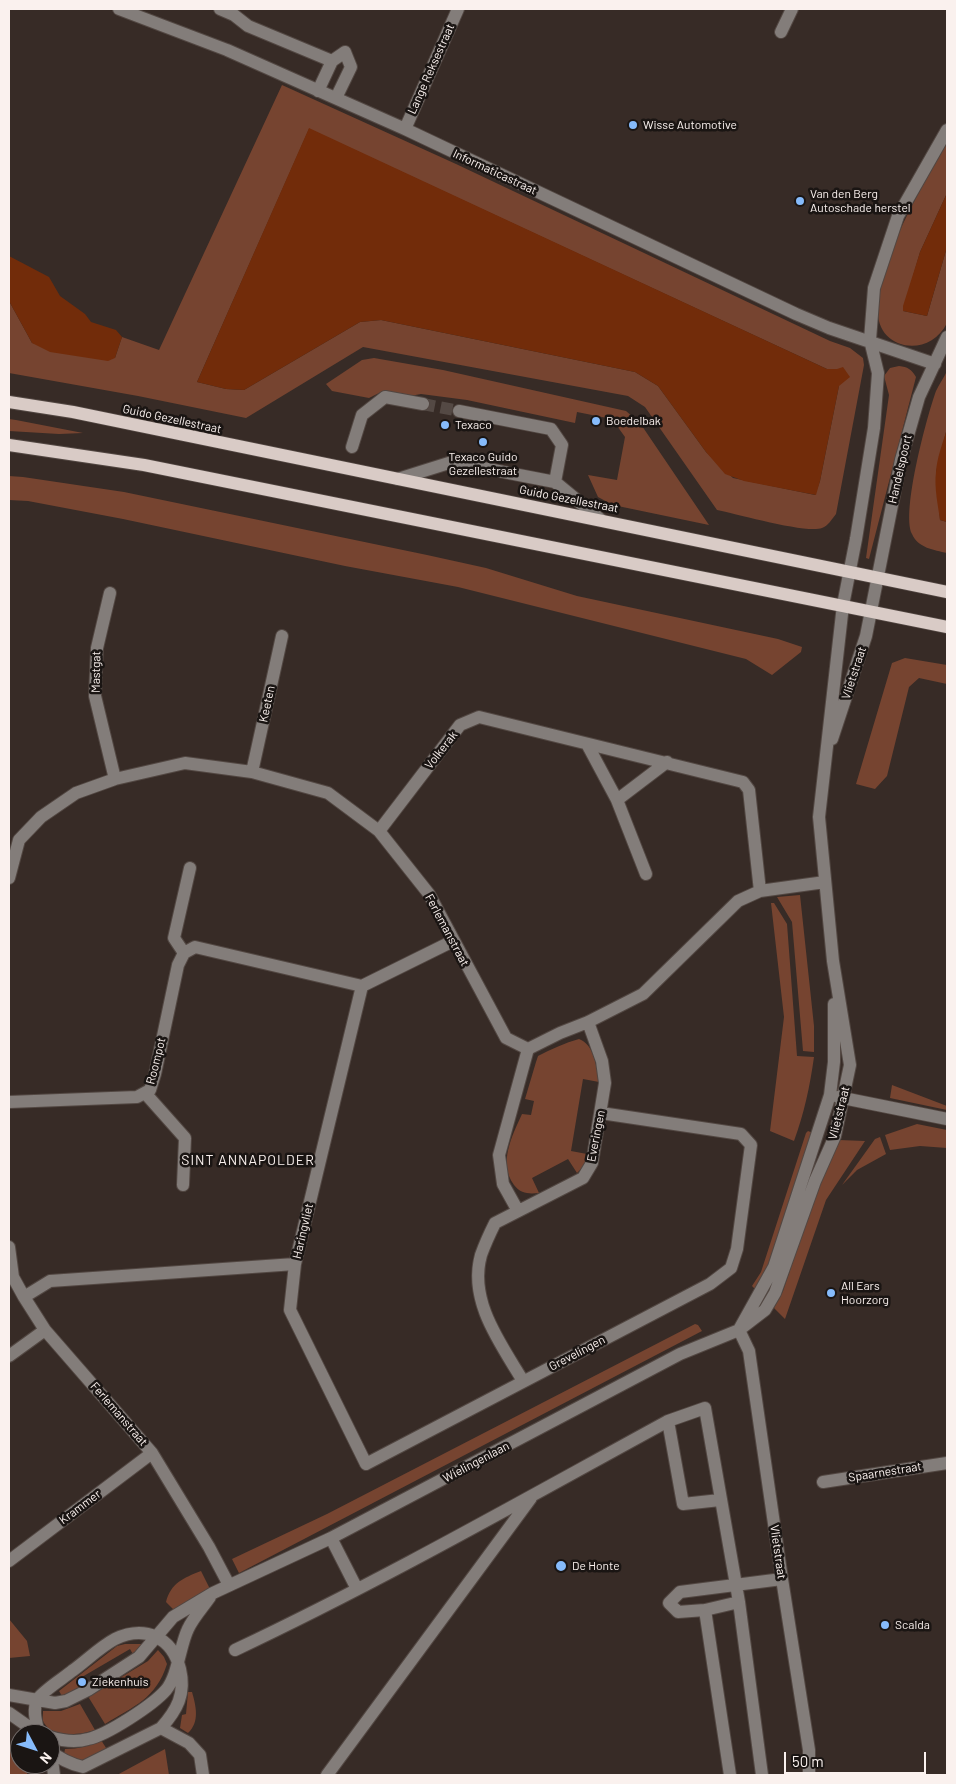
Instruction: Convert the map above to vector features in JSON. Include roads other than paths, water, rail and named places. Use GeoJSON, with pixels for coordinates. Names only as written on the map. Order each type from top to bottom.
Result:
{"type":"FeatureCollection","features":[{"type":"Feature","properties":{"kind":"main road","name":"Guido Gezellestraat"},"geometry":{"type":"LineString","coordinates":[[9,402],[64,411],[947,592]]}},
{"type":"Feature","properties":{"kind":"main road"},"geometry":{"type":"LineString","coordinates":[[9,445],[144,464],[947,627]]}},
{"type":"Feature","properties":{"kind":"street","name":"Informaticastraat"},"geometry":{"type":"LineString","coordinates":[[119,9],[227,50],[318,90],[405,129],[796,314],[829,328],[870,340]]}},
{"type":"Feature","properties":{"kind":"street"},"geometry":{"type":"LineString","coordinates":[[220,9],[234,15],[248,26],[332,61]]}},
{"type":"Feature","properties":{"kind":"street","name":"Lange Reksestraat"},"geometry":{"type":"LineString","coordinates":[[405,129],[458,9]]}},
{"type":"Feature","properties":{"kind":"street"},"geometry":{"type":"LineString","coordinates":[[781,32],[792,9]]}},
{"type":"Feature","properties":{"kind":"street"},"geometry":{"type":"LineString","coordinates":[[318,90],[332,61],[345,52],[351,67],[336,98]]}},
{"type":"Feature","properties":{"kind":"street"},"geometry":{"type":"LineString","coordinates":[[849,572],[874,428],[878,373],[870,340],[874,288],[898,216],[947,130]]}},
{"type":"Feature","properties":{"kind":"street","name":"Handelspoort"},"geometry":{"type":"LineString","coordinates":[[878,578],[900,460],[918,397],[936,364],[947,337]]}},
{"type":"Feature","properties":{"kind":"street"},"geometry":{"type":"LineString","coordinates":[[870,340],[936,364]]}},
{"type":"Feature","properties":{"kind":"street"},"geometry":{"type":"LineString","coordinates":[[352,446],[362,415],[385,397],[423,404]]}},
{"type":"Feature","properties":{"kind":"street"},"geometry":{"type":"LineString","coordinates":[[459,411],[551,429],[562,444],[555,482]]}},
{"type":"Feature","properties":{"kind":"street"},"geometry":{"type":"LineString","coordinates":[[398,479],[452,462],[555,482],[601,520]]}},
{"type":"Feature","properties":{"kind":"street","name":"Vlietstraat"},"geometry":{"type":"LineString","coordinates":[[739,1330],[765,1310],[775,1293],[815,1181],[835,1136],[850,1066],[833,961],[819,817],[843,605],[849,572]]}},
{"type":"Feature","properties":{"kind":"street","name":"Vlietstraat"},"geometry":{"type":"LineString","coordinates":[[824,766],[866,636],[878,578]]}},
{"type":"Feature","properties":{"kind":"street","name":"Mastgat"},"geometry":{"type":"LineString","coordinates":[[110,593],[96,648],[95,696],[116,780]]}},
{"type":"Feature","properties":{"kind":"street","name":"Keeten"},"geometry":{"type":"LineString","coordinates":[[252,772],[282,636]]}},
{"type":"Feature","properties":{"kind":"street","name":"Volkerak"},"geometry":{"type":"LineString","coordinates":[[379,831],[460,726],[479,718],[667,762],[743,782],[749,790],[760,891]]}},
{"type":"Feature","properties":{"kind":"street"},"geometry":{"type":"LineString","coordinates":[[587,744],[616,800],[646,874]]}},
{"type":"Feature","properties":{"kind":"street"},"geometry":{"type":"LineString","coordinates":[[616,800],[667,762]]}},
{"type":"Feature","properties":{"kind":"street","name":"Ferlemanstraat"},"geometry":{"type":"LineString","coordinates":[[9,878],[14,836],[76,793],[116,780],[184,763],[252,772],[328,793],[379,831],[429,894],[506,1038],[528,1049]]}},
{"type":"Feature","properties":{"kind":"street"},"geometry":{"type":"LineString","coordinates":[[190,868],[174,938],[184,953],[195,947],[362,986],[453,941]]}},
{"type":"Feature","properties":{"kind":"street"},"geometry":{"type":"LineString","coordinates":[[518,1211],[503,1184],[499,1155],[528,1049],[588,1022],[643,994],[738,901],[760,891],[825,882]]}},
{"type":"Feature","properties":{"kind":"street","name":"Roompot"},"geometry":{"type":"LineString","coordinates":[[9,1102],[137,1097],[150,1090],[178,965],[184,953]]}},
{"type":"Feature","properties":{"kind":"street","name":"Vlietstraat"},"geometry":{"type":"LineString","coordinates":[[739,1330],[774,1267],[830,1095],[834,1062],[833,961]]}},
{"type":"Feature","properties":{"kind":"street","name":"Haringvliet"},"geometry":{"type":"LineString","coordinates":[[24,1297],[50,1281],[295,1264],[362,986]]}},
{"type":"Feature","properties":{"kind":"street","name":"Everingen"},"geometry":{"type":"LineString","coordinates":[[523,1381],[482,1306],[479,1284],[481,1256],[495,1223],[583,1178],[592,1163],[605,1084],[602,1061],[588,1022]]}},
{"type":"Feature","properties":{"kind":"street"},"geometry":{"type":"LineString","coordinates":[[144,1093],[185,1138],[183,1186]]}},
{"type":"Feature","properties":{"kind":"street"},"geometry":{"type":"LineString","coordinates":[[830,1095],[947,1120]]}},
{"type":"Feature","properties":{"kind":"street","name":"Grevelingen"},"geometry":{"type":"LineString","coordinates":[[295,1264],[290,1310],[366,1464],[710,1284],[730,1268],[737,1249],[751,1145],[741,1134],[601,1113]]}},
{"type":"Feature","properties":{"kind":"street","name":"Ferlemanstraat"},"geometry":{"type":"LineString","coordinates":[[9,1247],[13,1277],[45,1330],[152,1453],[209,1547],[228,1585]]}},
{"type":"Feature","properties":{"kind":"street"},"geometry":{"type":"LineString","coordinates":[[9,1356],[45,1330]]}},
{"type":"Feature","properties":{"kind":"street","name":"Vlietstraat"},"geometry":{"type":"LineString","coordinates":[[739,1330],[749,1351],[809,1750],[809,1775]]}},
{"type":"Feature","properties":{"kind":"street","name":"Wielingenlaan"},"geometry":{"type":"LineString","coordinates":[[9,1695],[55,1703],[66,1701],[82,1694],[140,1658],[156,1636],[174,1617],[213,1593],[331,1538],[680,1354],[739,1330]]}},
{"type":"Feature","properties":{"kind":"street"},"geometry":{"type":"LineString","coordinates":[[235,1650],[317,1611],[668,1421],[705,1408],[739,1602],[762,1775]]}},
{"type":"Feature","properties":{"kind":"street"},"geometry":{"type":"LineString","coordinates":[[668,1421],[682,1504],[720,1500]]}},
{"type":"Feature","properties":{"kind":"street","name":"Krammer"},"geometry":{"type":"LineString","coordinates":[[9,1561],[152,1453]]}},
{"type":"Feature","properties":{"kind":"street","name":"Spaarnestraat"},"geometry":{"type":"LineString","coordinates":[[823,1482],[947,1463]]}},
{"type":"Feature","properties":{"kind":"street"},"geometry":{"type":"LineString","coordinates":[[327,1775],[534,1494]]}},
{"type":"Feature","properties":{"kind":"street"},"geometry":{"type":"LineString","coordinates":[[331,1538],[357,1589]]}},
{"type":"Feature","properties":{"kind":"street"},"geometry":{"type":"LineString","coordinates":[[739,1602],[705,1610],[678,1612],[670,1603],[680,1592],[782,1579]]}},
{"type":"Feature","properties":{"kind":"street","name":"Wielingenlaan"},"geometry":{"type":"LineString","coordinates":[[60,1740],[65,1742],[88,1740],[104,1733],[142,1710],[167,1690],[178,1663],[188,1629],[213,1593]]}},
{"type":"Feature","properties":{"kind":"street"},"geometry":{"type":"LineString","coordinates":[[705,1610],[730,1775]]}},
{"type":"Feature","properties":{"kind":"street"},"geometry":{"type":"LineString","coordinates":[[37,1724],[35,1716],[37,1700],[52,1686],[113,1640],[125,1635],[135,1634],[156,1636],[174,1651],[183,1690],[171,1717],[161,1728],[78,1771],[60,1758]]}},
{"type":"Feature","properties":{"kind":"street"},"geometry":{"type":"LineString","coordinates":[[9,1713],[25,1724]]}},
{"type":"Feature","properties":{"kind":"street"},"geometry":{"type":"LineString","coordinates":[[161,1728],[188,1743],[200,1755],[204,1775]]}},
{"type":"Feature","properties":{"kind":"tunnel"},"geometry":{"type":"LineString","coordinates":[[423,404],[459,411]]}},
{"type":"Feature","properties":{"kind":"place","name":"Wisse Automotive"},"geometry":{"type":"Point","coordinates":[633,125]}},
{"type":"Feature","properties":{"kind":"place","name":"Van den Berg Autoschade herstel"},"geometry":{"type":"Point","coordinates":[800,201]}},
{"type":"Feature","properties":{"kind":"place","name":"Boedelbak"},"geometry":{"type":"Point","coordinates":[596,421]}},
{"type":"Feature","properties":{"kind":"place","name":"Texaco"},"geometry":{"type":"Point","coordinates":[445,425]}},
{"type":"Feature","properties":{"kind":"place","name":"Texaco Guido Gezellestraat"},"geometry":{"type":"Point","coordinates":[483,442]}},
{"type":"Feature","properties":{"kind":"place","name":"All Ears Hoorzorg"},"geometry":{"type":"Point","coordinates":[831,1293]}},
{"type":"Feature","properties":{"kind":"place","name":"De Honte"},"geometry":{"type":"Point","coordinates":[561,1566]}},
{"type":"Feature","properties":{"kind":"place","name":"Scalda"},"geometry":{"type":"Point","coordinates":[885,1625]}},
{"type":"Feature","properties":{"kind":"place","name":"Ziekenhuis"},"geometry":{"type":"Point","coordinates":[82,1682]}},
{"type":"Feature","properties":{"kind":"district","name":"SINT ANNAPOLDER"},"geometry":{"type":"Point","coordinates":[248,1160]}}]}
